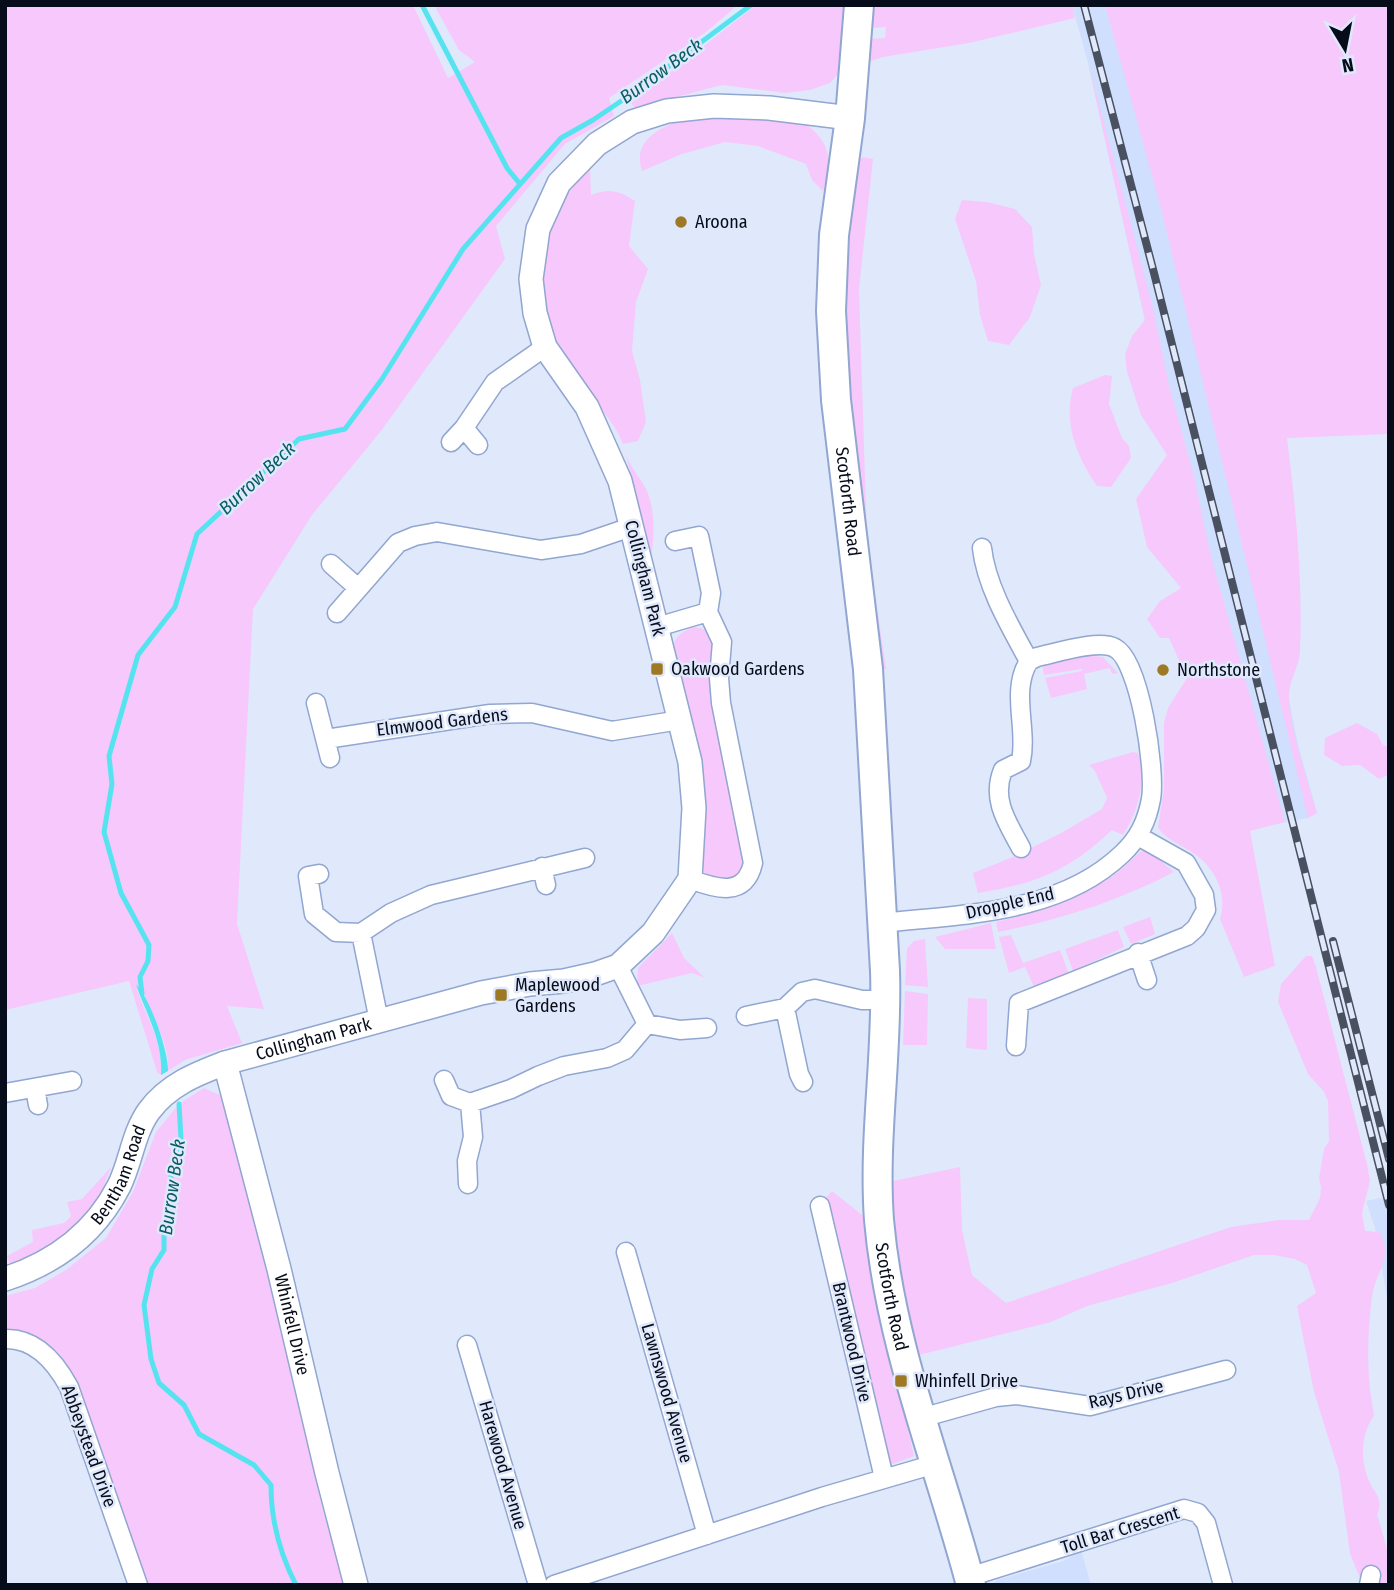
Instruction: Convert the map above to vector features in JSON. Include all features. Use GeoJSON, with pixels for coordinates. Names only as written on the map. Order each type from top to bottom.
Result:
{"type":"FeatureCollection","features":[{"type":"Feature","properties":{"kind":"main road","name":"Scotforth Road"},"geometry":{"type":"LineString","coordinates":[[859,5],[850,118],[834,235],[831,311],[836,400],[868,669],[882,923],[886,1000],[879,1154],[880,1222],[886,1278],[921,1418],[970,1581]]}},
{"type":"Feature","properties":{"kind":"street","name":"Collingham Park"},"geometry":{"type":"LineString","coordinates":[[225,1063],[481,993],[564,981],[618,966],[653,933],[690,879],[694,808],[690,762],[620,481],[587,407],[545,347],[535,313],[531,279],[538,229],[559,183],[597,144],[632,122],[667,111],[714,106],[769,108],[850,118]]}},
{"type":"Feature","properties":{"kind":"street"},"geometry":{"type":"LineString","coordinates":[[451,442],[464,428],[495,382],[545,347]]}},
{"type":"Feature","properties":{"kind":"street"},"geometry":{"type":"LineString","coordinates":[[464,428],[478,445]]}},
{"type":"Feature","properties":{"kind":"street"},"geometry":{"type":"LineString","coordinates":[[337,613],[398,543],[415,536],[437,532],[541,550],[581,544],[631,527]]}},
{"type":"Feature","properties":{"kind":"street"},"geometry":{"type":"LineString","coordinates":[[675,541],[699,536],[711,593],[708,612],[722,642],[719,678],[721,703],[753,863],[750,876],[742,884],[731,888],[709,886],[690,879]]}},
{"type":"Feature","properties":{"kind":"street"},"geometry":{"type":"LineString","coordinates":[[982,548],[983,558],[999,600],[1029,661]]}},
{"type":"Feature","properties":{"kind":"street"},"geometry":{"type":"LineString","coordinates":[[331,564],[358,588]]}},
{"type":"Feature","properties":{"kind":"street"},"geometry":{"type":"LineString","coordinates":[[657,627],[708,612]]}},
{"type":"Feature","properties":{"kind":"street"},"geometry":{"type":"LineString","coordinates":[[1016,1046],[1019,1003],[1096,974],[1138,953],[1187,936],[1196,928],[1206,910],[1204,895],[1186,863],[1138,836],[1149,812],[1153,778],[1146,724],[1125,658],[1121,652],[1105,644],[1037,657],[1029,661],[1021,673],[1019,712],[1024,746],[1021,761],[1003,770],[998,783],[1001,809],[1021,848]]}},
{"type":"Feature","properties":{"kind":"street"},"geometry":{"type":"LineString","coordinates":[[316,703],[330,758]]}},
{"type":"Feature","properties":{"kind":"street","name":"Elmwood Gardens"},"geometry":{"type":"LineString","coordinates":[[326,739],[491,714],[532,713],[612,731],[680,720]]}},
{"type":"Feature","properties":{"kind":"street","name":"Dropple End"},"geometry":{"type":"LineString","coordinates":[[882,923],[980,913],[1050,897],[1105,868],[1123,854],[1138,836]]}},
{"type":"Feature","properties":{"kind":"street"},"geometry":{"type":"LineString","coordinates":[[319,874],[308,876],[314,914],[336,932],[361,933],[391,914],[431,895],[586,858]]}},
{"type":"Feature","properties":{"kind":"street"},"geometry":{"type":"LineString","coordinates":[[542,867],[546,886]]}},
{"type":"Feature","properties":{"kind":"street"},"geometry":{"type":"LineString","coordinates":[[361,933],[379,1021]]}},
{"type":"Feature","properties":{"kind":"street"},"geometry":{"type":"LineString","coordinates":[[1138,953],[1147,980]]}},
{"type":"Feature","properties":{"kind":"street"},"geometry":{"type":"LineString","coordinates":[[618,966],[647,1024]]}},
{"type":"Feature","properties":{"kind":"street"},"geometry":{"type":"LineString","coordinates":[[746,1016],[785,1008],[802,992],[815,989],[862,1000],[886,1000]]}},
{"type":"Feature","properties":{"kind":"street"},"geometry":{"type":"LineString","coordinates":[[785,1008],[803,1082]]}},
{"type":"Feature","properties":{"kind":"street"},"geometry":{"type":"LineString","coordinates":[[647,1024],[680,1030],[707,1028]]}},
{"type":"Feature","properties":{"kind":"street"},"geometry":{"type":"LineString","coordinates":[[444,1080],[451,1096],[470,1103],[564,1066],[607,1058],[625,1050],[647,1024]]}},
{"type":"Feature","properties":{"kind":"street","name":"Bentham Road"},"geometry":{"type":"LineString","coordinates":[[5,1279],[52,1259],[86,1232],[119,1186],[148,1112],[166,1093],[188,1077],[225,1063]]}},
{"type":"Feature","properties":{"kind":"street","name":"Whinfell Drive"},"geometry":{"type":"LineString","coordinates":[[225,1063],[279,1269],[356,1585]]}},
{"type":"Feature","properties":{"kind":"street"},"geometry":{"type":"LineString","coordinates":[[5,1093],[37,1097],[72,1081]]}},
{"type":"Feature","properties":{"kind":"street"},"geometry":{"type":"LineString","coordinates":[[468,1184],[467,1161],[472,1137],[470,1103]]}},
{"type":"Feature","properties":{"kind":"street","name":"Brantwood Drive"},"geometry":{"type":"LineString","coordinates":[[820,1206],[884,1478]]}},
{"type":"Feature","properties":{"kind":"street","name":"Lawnswood Avenue"},"geometry":{"type":"LineString","coordinates":[[626,1252],[707,1535]]}},
{"type":"Feature","properties":{"kind":"street","name":"Abbeystead Drive"},"geometry":{"type":"LineString","coordinates":[[5,1339],[34,1347],[48,1355],[59,1368],[69,1387],[138,1585]]}},
{"type":"Feature","properties":{"kind":"street","name":"Harewood Avenue"},"geometry":{"type":"LineString","coordinates":[[467,1345],[538,1585]]}},
{"type":"Feature","properties":{"kind":"street","name":"Rays Drive"},"geometry":{"type":"LineString","coordinates":[[921,1418],[996,1397],[1016,1395],[1090,1406],[1213,1369]]}},
{"type":"Feature","properties":{"kind":"street"},"geometry":{"type":"LineString","coordinates":[[554,1585],[935,1464]]}},
{"type":"Feature","properties":{"kind":"street","name":"Toll Bar Crescent"},"geometry":{"type":"LineString","coordinates":[[970,1581],[1184,1509],[1198,1513],[1206,1523],[1223,1585]]}},
{"type":"Feature","properties":{"kind":"shaded area"},"geometry":{"type":"Polygon","coordinates":[[[5,5],[413,5],[448,78],[475,62],[459,50],[434,5],[738,5],[706,32],[609,98],[614,116],[565,144],[496,226],[505,259],[381,431],[312,515],[253,609],[237,924],[264,1009],[227,1006],[242,1043],[185,1060],[168,1071],[163,1040],[143,991],[136,987],[157,1041],[161,1075],[157,1072],[129,981],[5,1010],[5,5]]]}},
{"type":"Feature","properties":{"kind":"shaded area"},"geometry":{"type":"Polygon","coordinates":[[[756,5],[844,5],[840,72],[830,83],[810,90],[785,93],[722,85],[635,108],[631,103],[756,5]]]}},
{"type":"Feature","properties":{"kind":"shaded area"},"geometry":{"type":"Polygon","coordinates":[[[880,5],[1072,5],[1075,18],[969,43],[883,57],[868,62],[870,39],[885,38],[886,27],[872,28],[873,10],[880,5]]]}},
{"type":"Feature","properties":{"kind":"shaded area"},"geometry":{"type":"Polygon","coordinates":[[[1072,5],[1105,5],[1123,68],[1152,132],[1298,745],[1317,813],[1308,818],[1275,824],[1145,321],[1088,63],[1072,5]]]}},
{"type":"Feature","properties":{"kind":"shaded area"},"geometry":{"type":"Polygon","coordinates":[[[1105,5],[1389,5],[1389,434],[1287,438],[1300,571],[1300,652],[1289,698],[1296,742],[1317,813],[1308,818],[1161,208],[1105,5]]]}},
{"type":"Feature","properties":{"kind":"shaded area"},"geometry":{"type":"Polygon","coordinates":[[[1088,63],[1152,304],[1210,553],[1285,822],[1250,831],[1275,966],[1244,977],[1220,919],[1221,891],[1213,873],[1201,859],[1169,838],[1158,827],[1164,789],[1164,723],[1168,708],[1187,678],[1169,638],[1160,638],[1147,619],[1160,601],[1181,588],[1147,547],[1136,499],[1167,455],[1141,415],[1127,372],[1125,354],[1132,336],[1145,320],[1088,63]]]}},
{"type":"Feature","properties":{"kind":"shaded area"},"geometry":{"type":"Polygon","coordinates":[[[728,110],[805,123],[820,138],[828,153],[828,170],[823,191],[812,180],[806,164],[758,146],[725,142],[682,154],[642,171],[640,155],[645,143],[654,133],[683,120],[728,110]]]}},
{"type":"Feature","properties":{"kind":"shaded area"},"geometry":{"type":"Polygon","coordinates":[[[863,157],[873,159],[859,289],[867,540],[886,669],[881,669],[857,467],[846,333],[846,279],[857,162],[863,157]]]}},
{"type":"Feature","properties":{"kind":"shaded area"},"geometry":{"type":"Polygon","coordinates":[[[590,166],[591,195],[614,191],[635,201],[629,246],[648,269],[636,302],[632,351],[640,380],[646,422],[638,441],[623,444],[610,420],[557,349],[549,331],[543,302],[542,271],[546,242],[553,220],[572,188],[590,166]]]}},
{"type":"Feature","properties":{"kind":"shaded area"},"geometry":{"type":"Polygon","coordinates":[[[962,200],[987,202],[1015,209],[1032,227],[1034,254],[1041,285],[1030,317],[1009,345],[988,341],[980,315],[976,281],[955,219],[962,200]]]}},
{"type":"Feature","properties":{"kind":"shaded area"},"geometry":{"type":"Polygon","coordinates":[[[1105,375],[1112,376],[1109,404],[1122,438],[1129,446],[1131,458],[1111,487],[1097,486],[1090,475],[1074,439],[1070,414],[1073,388],[1105,375]]]}},
{"type":"Feature","properties":{"kind":"shaded area"},"geometry":{"type":"Polygon","coordinates":[[[626,455],[646,489],[651,504],[654,531],[651,556],[648,556],[626,455]]]}},
{"type":"Feature","properties":{"kind":"shaded area"},"geometry":{"type":"Polygon","coordinates":[[[694,627],[708,630],[714,646],[713,701],[745,860],[739,875],[729,882],[717,881],[704,872],[672,654],[678,636],[694,627]]]}},
{"type":"Feature","properties":{"kind":"shaded area"},"geometry":{"type":"Polygon","coordinates":[[[1082,655],[1103,657],[1118,673],[1112,674],[1110,668],[1084,674],[1087,689],[1051,698],[1045,678],[1082,669],[1044,675],[1042,663],[1082,655]]]}},
{"type":"Feature","properties":{"kind":"shaded area"},"geometry":{"type":"Polygon","coordinates":[[[1357,723],[1377,734],[1383,745],[1389,747],[1389,774],[1379,779],[1360,765],[1342,766],[1324,755],[1325,738],[1357,723]]]}},
{"type":"Feature","properties":{"kind":"shaded area"},"geometry":{"type":"Polygon","coordinates":[[[1133,752],[1138,753],[1141,764],[1140,796],[1123,835],[1112,830],[1082,855],[1035,880],[978,893],[973,873],[1013,857],[1102,809],[1107,798],[1095,771],[1089,765],[1133,752]]]}},
{"type":"Feature","properties":{"kind":"shaded area"},"geometry":{"type":"Polygon","coordinates":[[[1141,851],[1151,853],[1174,872],[1132,892],[1088,908],[1044,922],[998,932],[996,922],[1043,909],[1089,890],[1117,873],[1141,851]]]}},
{"type":"Feature","properties":{"kind":"shaded area"},"geometry":{"type":"Polygon","coordinates":[[[1150,917],[1155,934],[1131,944],[1123,927],[1150,917]]]}},
{"type":"Feature","properties":{"kind":"shaded area"},"geometry":{"type":"Polygon","coordinates":[[[991,923],[996,949],[945,949],[935,937],[991,923]]]}},
{"type":"Feature","properties":{"kind":"shaded area"},"geometry":{"type":"Polygon","coordinates":[[[1118,930],[1124,947],[1073,971],[1065,949],[1118,930]]]}},
{"type":"Feature","properties":{"kind":"shaded area"},"geometry":{"type":"Polygon","coordinates":[[[672,933],[684,958],[705,978],[692,973],[637,986],[638,968],[672,933]]]}},
{"type":"Feature","properties":{"kind":"shaded area"},"geometry":{"type":"Polygon","coordinates":[[[1011,935],[1023,963],[1060,950],[1069,974],[1035,989],[1025,967],[1009,973],[999,937],[1011,935]]]}},
{"type":"Feature","properties":{"kind":"shaded area"},"geometry":{"type":"Polygon","coordinates":[[[925,939],[928,987],[905,985],[907,948],[914,941],[925,939]]]}},
{"type":"Feature","properties":{"kind":"shaded area"},"geometry":{"type":"Polygon","coordinates":[[[1306,956],[1312,956],[1316,967],[1367,1164],[1370,1181],[1362,1213],[1365,1231],[1380,1232],[1384,1242],[1384,1258],[1374,1288],[1368,1343],[1374,1416],[1366,1431],[1363,1458],[1364,1467],[1379,1501],[1377,1514],[1389,1567],[1386,1585],[1363,1585],[1350,1554],[1339,1472],[1314,1392],[1297,1306],[1316,1293],[1307,1265],[1295,1259],[1274,1255],[1254,1255],[1172,1283],[1087,1306],[1051,1322],[919,1355],[900,1291],[894,1247],[893,1181],[960,1167],[962,1230],[972,1275],[1006,1303],[1231,1227],[1278,1220],[1309,1220],[1320,1198],[1319,1178],[1324,1149],[1329,1141],[1328,1101],[1324,1092],[1308,1074],[1278,1002],[1281,984],[1306,956]]]}},
{"type":"Feature","properties":{"kind":"shaded area"},"geometry":{"type":"Polygon","coordinates":[[[905,991],[928,994],[927,1045],[903,1045],[905,991]]]}},
{"type":"Feature","properties":{"kind":"shaded area"},"geometry":{"type":"Polygon","coordinates":[[[968,998],[987,999],[987,1050],[966,1048],[968,998]]]}},
{"type":"Feature","properties":{"kind":"shaded area"},"geometry":{"type":"Polygon","coordinates":[[[204,1088],[222,1096],[231,1113],[324,1515],[345,1585],[147,1585],[75,1388],[5,1332],[5,1296],[35,1288],[66,1270],[106,1238],[133,1192],[156,1132],[179,1104],[204,1088]]]}},
{"type":"Feature","properties":{"kind":"shaded area"},"geometry":{"type":"Polygon","coordinates":[[[111,1167],[98,1201],[82,1226],[12,1269],[7,1256],[33,1242],[32,1230],[64,1223],[71,1216],[67,1202],[82,1199],[111,1167]]]}},
{"type":"Feature","properties":{"kind":"shaded area"},"geometry":{"type":"Polygon","coordinates":[[[832,1191],[867,1219],[889,1348],[914,1456],[890,1465],[823,1201],[832,1191]]]}},
{"type":"Feature","properties":{"kind":"shaded area"},"geometry":{"type":"Polygon","coordinates":[[[1389,1196],[1389,1309],[1375,1228],[1366,1201],[1389,1196]]]}},
{"type":"Feature","properties":{"kind":"shaded area"},"geometry":{"type":"Polygon","coordinates":[[[1081,1550],[1091,1585],[992,1585],[997,1580],[1064,1561],[1081,1550]]]}},
{"type":"Feature","properties":{"kind":"water"},"geometry":{"type":"Polygon","coordinates":[[[136,985],[147,1000],[162,1038],[168,1071],[161,1075],[157,1040],[136,985]]]}},
{"type":"Feature","properties":{"kind":"waterway"},"geometry":{"type":"LineString","coordinates":[[422,5],[507,168],[520,184]]}},
{"type":"Feature","properties":{"kind":"waterway","name":"Burrow Beck"},"geometry":{"type":"LineString","coordinates":[[142,994],[140,977],[148,961],[149,945],[121,893],[104,832],[112,784],[109,756],[138,655],[175,607],[197,534],[299,439],[345,429],[382,379],[463,249],[561,138],[633,93],[751,5]]}},
{"type":"Feature","properties":{"kind":"waterway","name":"Burrow Beck"},"geometry":{"type":"LineString","coordinates":[[179,1104],[181,1139],[172,1170],[164,1222],[164,1250],[152,1269],[144,1305],[151,1359],[159,1383],[184,1405],[199,1434],[254,1465],[271,1485],[278,1536],[296,1585]]}},
{"type":"Feature","properties":{"kind":"railway"},"geometry":{"type":"LineString","coordinates":[[1084,5],[1389,1205]]}},
{"type":"Feature","properties":{"kind":"railway"},"geometry":{"type":"LineString","coordinates":[[1333,941],[1389,1159]]}},
{"type":"Feature","properties":{"kind":"place","name":"Aroona"},"geometry":{"type":"Point","coordinates":[681,222]}},
{"type":"Feature","properties":{"kind":"place","name":"Oakwood Gardens"},"geometry":{"type":"Point","coordinates":[657,669]}},
{"type":"Feature","properties":{"kind":"place","name":"Northstone"},"geometry":{"type":"Point","coordinates":[1163,670]}},
{"type":"Feature","properties":{"kind":"place","name":"Maplewood Gardens"},"geometry":{"type":"Point","coordinates":[501,995]}},
{"type":"Feature","properties":{"kind":"place","name":"Whinfell Drive"},"geometry":{"type":"Point","coordinates":[901,1381]}}]}
